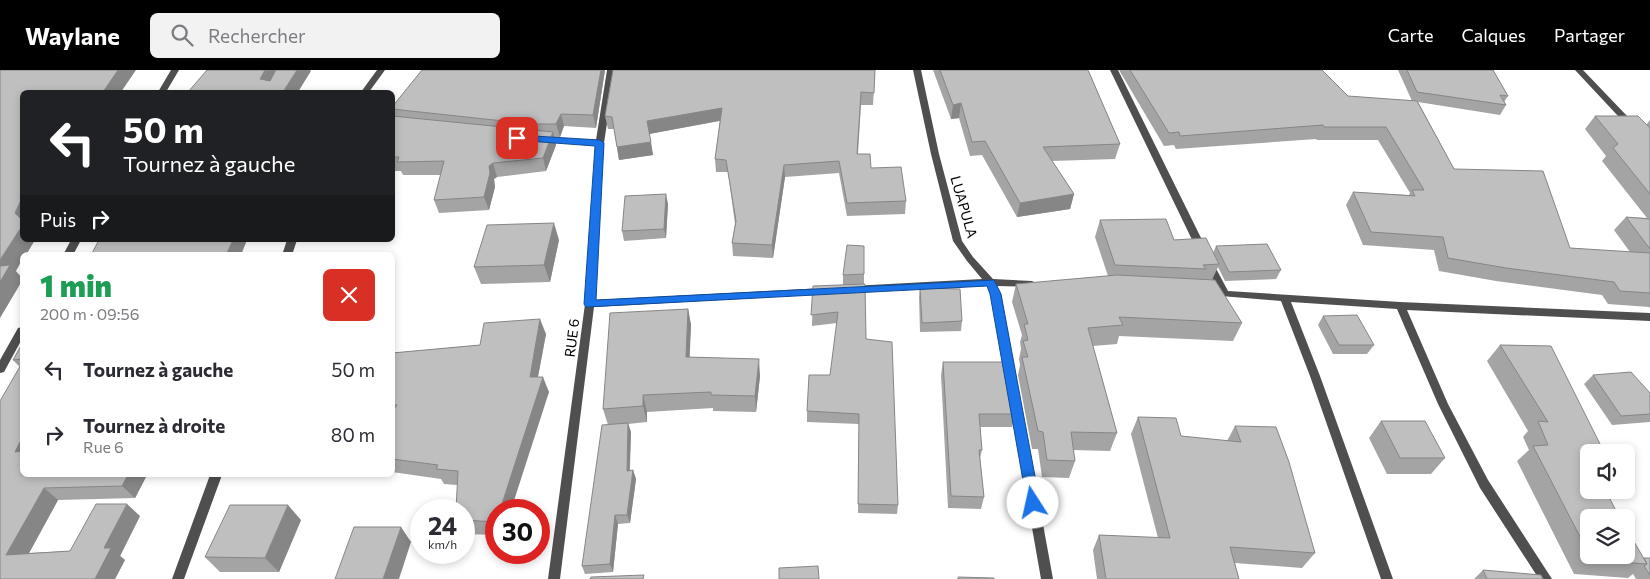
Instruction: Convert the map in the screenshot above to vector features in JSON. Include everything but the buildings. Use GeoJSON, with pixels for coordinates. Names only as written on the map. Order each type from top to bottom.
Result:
{"type":"FeatureCollection","features":[{"type":"Feature","properties":{"kind":"street"},"geometry":{"type":"LineString","coordinates":[[163,90],[175,70]]}},
{"type":"Feature","properties":{"kind":"street"},"geometry":{"type":"LineString","coordinates":[[366,90],[381,70]]}},
{"type":"Feature","properties":{"kind":"street","name":"RUE 6"},"geometry":{"type":"LineString","coordinates":[[554,579],[590,304],[600,143],[611,70]]}},
{"type":"Feature","properties":{"kind":"street","name":"LUAPULA"},"geometry":{"type":"LineString","coordinates":[[917,70],[935,154],[958,241],[970,259],[990,282],[996,294],[1047,579]]}},
{"type":"Feature","properties":{"kind":"street"},"geometry":{"type":"LineString","coordinates":[[1114,70],[1224,293]]}},
{"type":"Feature","properties":{"kind":"street"},"geometry":{"type":"LineString","coordinates":[[1579,70],[1650,145]]}},
{"type":"Feature","properties":{"kind":"street"},"geometry":{"type":"LineString","coordinates":[[534,140],[600,143]]}},
{"type":"Feature","properties":{"kind":"street"},"geometry":{"type":"LineString","coordinates":[[590,304],[990,282],[1040,284]]}},
{"type":"Feature","properties":{"kind":"street"},"geometry":{"type":"LineString","coordinates":[[1206,292],[1400,306],[1650,317]]}},
{"type":"Feature","properties":{"kind":"street"},"geometry":{"type":"LineString","coordinates":[[1285,298],[1316,376],[1388,579]]}},
{"type":"Feature","properties":{"kind":"street"},"geometry":{"type":"LineString","coordinates":[[1400,306],[1443,404],[1484,484],[1546,579]]}},
{"type":"Feature","properties":{"kind":"street"},"geometry":{"type":"LineString","coordinates":[[0,369],[20,334]]}},
{"type":"Feature","properties":{"kind":"street"},"geometry":{"type":"LineString","coordinates":[[178,579],[215,477]]}},
{"type":"Feature","properties":{"kind":"route"},"geometry":{"type":"LineString","coordinates":[[517,138],[600,143],[590,304],[990,282],[996,294],[1033,503]]}}]}
